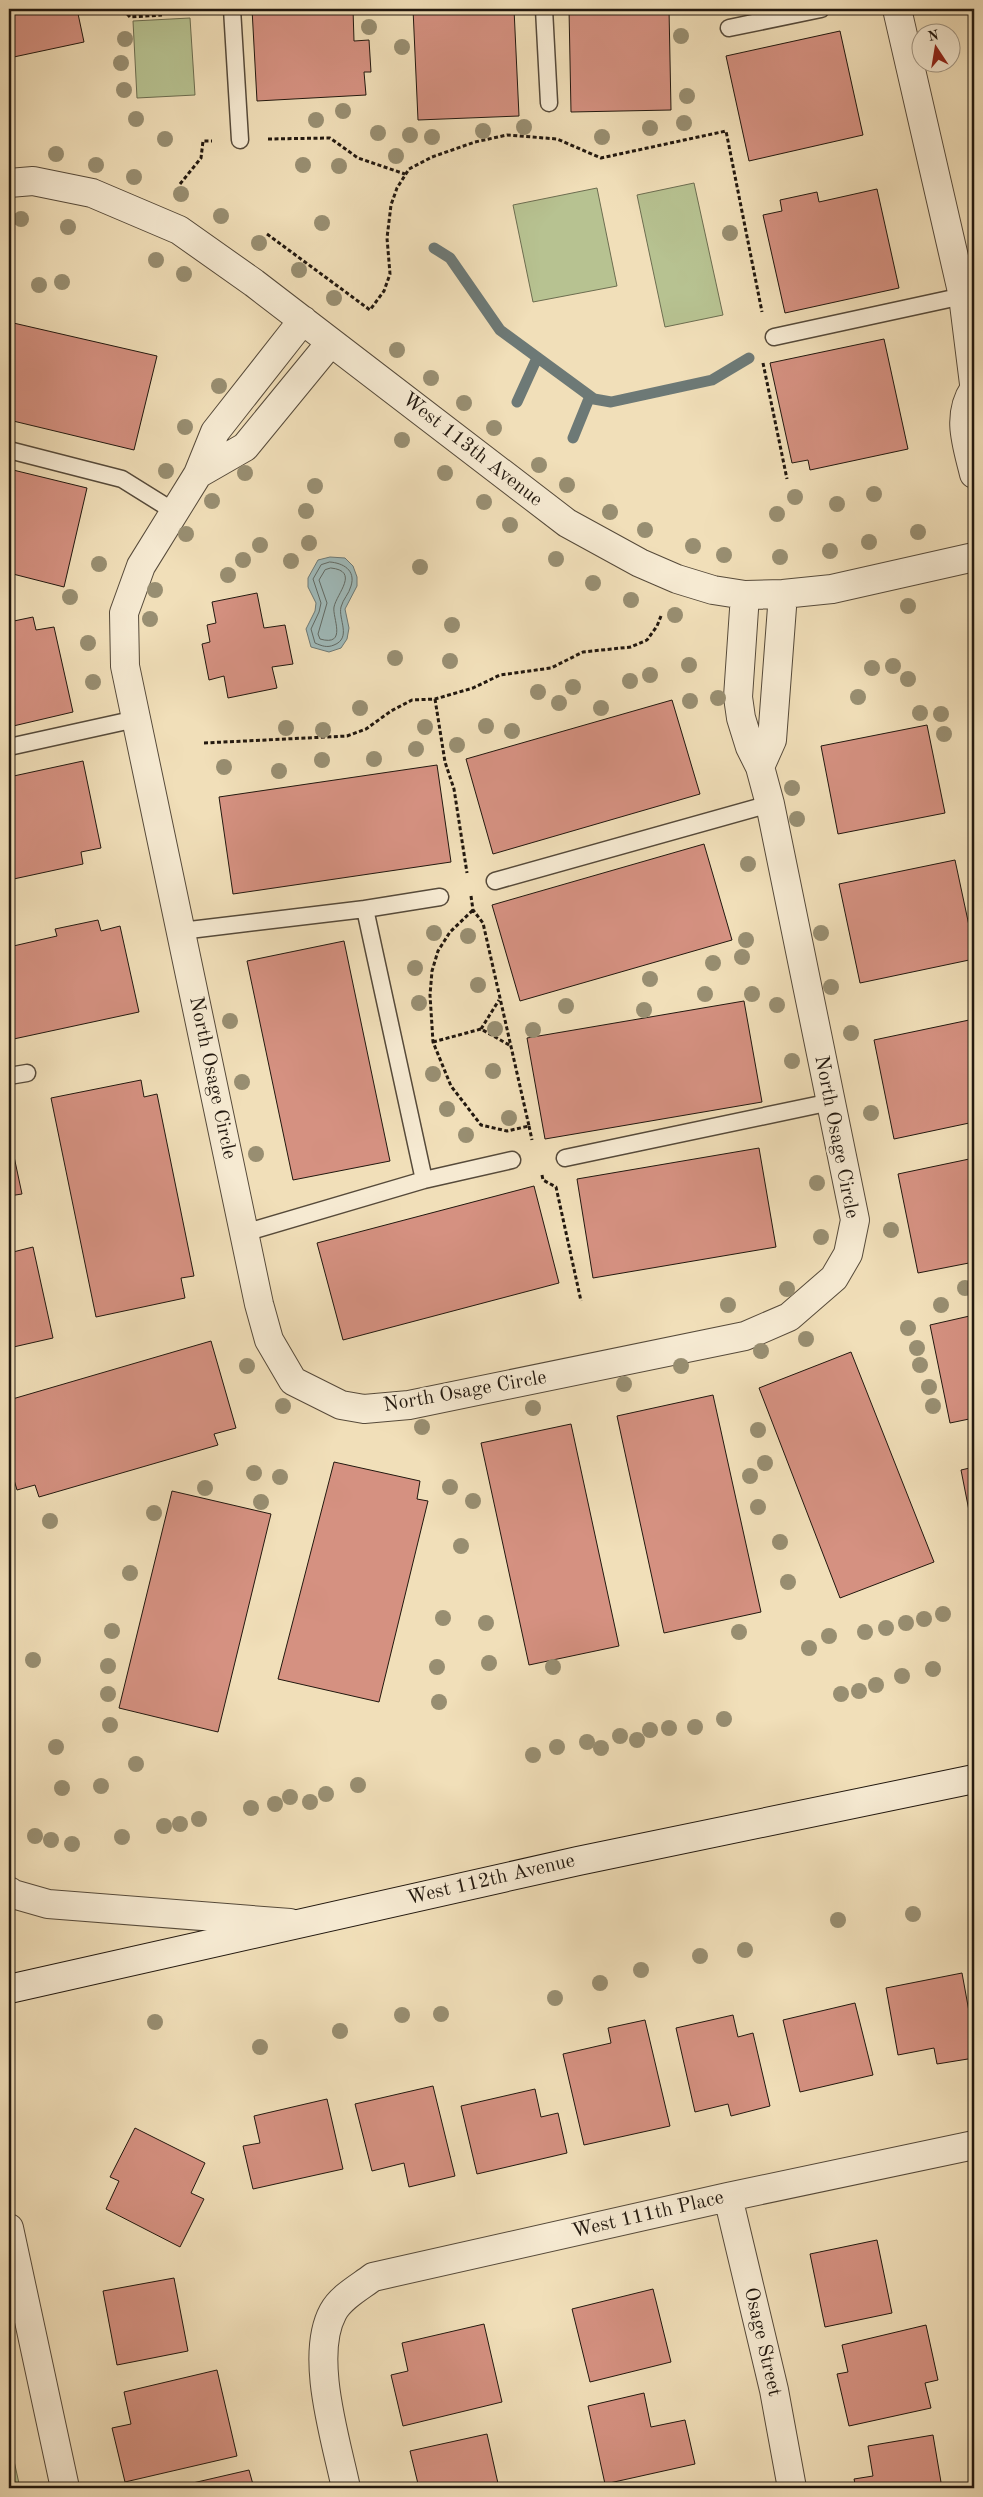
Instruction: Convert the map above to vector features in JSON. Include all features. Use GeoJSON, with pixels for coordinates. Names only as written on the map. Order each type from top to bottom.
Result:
{"type":"FeatureCollection","features":[{"type":"Feature","properties":{"kind":"street"},"geometry":{"type":"LineString","coordinates":[[897,9],[963,296],[974,384]]}},
{"type":"Feature","properties":{"kind":"street","name":"West 113th Avenue"},"geometry":{"type":"LineString","coordinates":[[9,183],[33,181],[92,193],[179,230],[303,320],[567,523],[640,563],[677,579],[713,590],[745,595],[783,594],[832,589],[974,557]]}},
{"type":"Feature","properties":{"kind":"street","name":"North Osage Circle"},"geometry":{"type":"LineString","coordinates":[[303,320],[215,432],[198,474],[141,566],[124,613],[125,666],[244,1233],[270,1340],[293,1380],[328,1400],[364,1409],[409,1405],[745,1336],[790,1317],[834,1278],[848,1254],[855,1220],[770,804],[760,767],[750,747],[741,718],[738,697],[745,595]]}},
{"type":"Feature","properties":{"kind":"street","name":"North Osage Circle"},"geometry":{"type":"LineString","coordinates":[[198,474],[245,447],[331,342]]}},
{"type":"Feature","properties":{"kind":"street"},"geometry":{"type":"LineString","coordinates":[[974,389],[964,417],[964,429],[974,474]]}},
{"type":"Feature","properties":{"kind":"street"},"geometry":{"type":"LineString","coordinates":[[760,767],[772,740],[783,594]]}},
{"type":"Feature","properties":{"kind":"street","name":"West 112th Avenue"},"geometry":{"type":"LineString","coordinates":[[9,1989],[578,1861],[974,1779]]}},
{"type":"Feature","properties":{"kind":"street"},"geometry":{"type":"LineString","coordinates":[[9,1891],[48,1904],[297,1924]]}},
{"type":"Feature","properties":{"kind":"street","name":"West 111th Place"},"geometry":{"type":"LineString","coordinates":[[346,2488],[324,2379],[322,2348],[333,2311],[347,2296],[373,2277],[728,2197],[974,2145]]}},
{"type":"Feature","properties":{"kind":"street","name":"Osage Street"},"geometry":{"type":"LineString","coordinates":[[728,2197],[774,2390],[792,2488]]}},
{"type":"Feature","properties":{"kind":"street"},"geometry":{"type":"LineString","coordinates":[[9,2228],[65,2488]]}},
{"type":"Feature","properties":{"kind":"lane"},"geometry":{"type":"LineString","coordinates":[[232,9],[240,140]]}},
{"type":"Feature","properties":{"kind":"lane"},"geometry":{"type":"LineString","coordinates":[[544,9],[549,103]]}},
{"type":"Feature","properties":{"kind":"lane"},"geometry":{"type":"LineString","coordinates":[[729,28],[821,9]]}},
{"type":"Feature","properties":{"kind":"lane"},"geometry":{"type":"LineString","coordinates":[[774,337],[963,296]]}},
{"type":"Feature","properties":{"kind":"lane"},"geometry":{"type":"LineString","coordinates":[[9,450],[122,479],[174,512]]}},
{"type":"Feature","properties":{"kind":"lane"},"geometry":{"type":"LineString","coordinates":[[9,747],[136,719]]}},
{"type":"Feature","properties":{"kind":"lane"},"geometry":{"type":"LineString","coordinates":[[495,882],[770,804]]}},
{"type":"Feature","properties":{"kind":"lane"},"geometry":{"type":"LineString","coordinates":[[181,931],[365,909],[440,897]]}},
{"type":"Feature","properties":{"kind":"lane"},"geometry":{"type":"LineString","coordinates":[[365,909],[424,1180]]}},
{"type":"Feature","properties":{"kind":"lane"},"geometry":{"type":"LineString","coordinates":[[9,1076],[27,1072]]}},
{"type":"Feature","properties":{"kind":"lane"},"geometry":{"type":"LineString","coordinates":[[565,1158],[831,1102]]}},
{"type":"Feature","properties":{"kind":"lane"},"geometry":{"type":"LineString","coordinates":[[244,1233],[424,1180],[512,1160]]}},
{"type":"Feature","properties":{"kind":"path"},"geometry":{"type":"LineString","coordinates":[[123,9],[130,17],[162,15]]}},
{"type":"Feature","properties":{"kind":"path"},"geometry":{"type":"LineString","coordinates":[[267,234],[370,310],[384,291],[390,274],[387,238],[391,205],[409,169],[432,156],[475,142],[507,136],[557,139],[601,158],[726,131],[762,313],[759,319]]}},
{"type":"Feature","properties":{"kind":"path"},"geometry":{"type":"LineString","coordinates":[[180,184],[201,158],[203,141],[330,138],[358,158],[406,174]]}},
{"type":"Feature","properties":{"kind":"path"},"geometry":{"type":"LineString","coordinates":[[762,354],[787,478]]}},
{"type":"Feature","properties":{"kind":"path"},"geometry":{"type":"LineString","coordinates":[[204,742],[219,743],[273,738],[347,736],[366,729],[391,710],[412,700],[434,699],[473,688],[500,675],[550,668],[583,652],[631,647],[647,640],[657,626],[661,616]]}},
{"type":"Feature","properties":{"kind":"path"},"geometry":{"type":"LineString","coordinates":[[434,699],[445,762],[454,789],[469,882]]}},
{"type":"Feature","properties":{"kind":"path"},"geometry":{"type":"LineString","coordinates":[[470,892],[474,910],[482,923],[534,1144]]}},
{"type":"Feature","properties":{"kind":"path"},"geometry":{"type":"LineString","coordinates":[[474,910],[450,932],[438,951],[432,971],[430,994],[433,1042],[451,1086],[481,1125],[507,1131],[529,1126]]}},
{"type":"Feature","properties":{"kind":"path"},"geometry":{"type":"LineString","coordinates":[[481,1030],[500,999]]}},
{"type":"Feature","properties":{"kind":"path"},"geometry":{"type":"LineString","coordinates":[[433,1042],[481,1030],[511,1046]]}},
{"type":"Feature","properties":{"kind":"path"},"geometry":{"type":"LineString","coordinates":[[541,1171],[543,1180],[556,1187],[581,1301]]}},
{"type":"Feature","properties":{"kind":"green space"},"geometry":{"type":"Polygon","coordinates":[[[190,18],[195,95],[137,98],[133,21],[190,18]]]}},
{"type":"Feature","properties":{"kind":"green space"},"geometry":{"type":"Polygon","coordinates":[[[694,183],[723,315],[665,327],[637,195],[694,183]]]}},
{"type":"Feature","properties":{"kind":"green space"},"geometry":{"type":"Polygon","coordinates":[[[597,188],[617,286],[533,302],[513,205],[597,188]]]}},
{"type":"Feature","properties":{"kind":"green space"},"geometry":{"type":"Polygon","coordinates":[[[9,2438],[20,2488],[9,2488],[9,2438]]]}},
{"type":"Feature","properties":{"kind":"water"},"geometry":{"type":"Polygon","coordinates":[[[330,557],[345,558],[353,566],[357,577],[357,586],[345,609],[349,628],[347,639],[341,648],[329,652],[311,647],[306,629],[315,611],[316,603],[308,587],[308,578],[318,560],[330,557]]]}},
{"type":"Feature","properties":{"kind":"building"},"geometry":{"type":"Polygon","coordinates":[[[9,9],[77,9],[84,42],[9,58],[9,9]]]}},
{"type":"Feature","properties":{"kind":"building"},"geometry":{"type":"Polygon","coordinates":[[[252,9],[353,9],[354,41],[369,40],[371,72],[364,72],[366,95],[257,101],[252,9]]]}},
{"type":"Feature","properties":{"kind":"building"},"geometry":{"type":"Polygon","coordinates":[[[413,9],[514,9],[519,116],[418,120],[413,9]]]}},
{"type":"Feature","properties":{"kind":"building"},"geometry":{"type":"Polygon","coordinates":[[[569,9],[669,9],[671,110],[571,112],[569,9]]]}},
{"type":"Feature","properties":{"kind":"building"},"geometry":{"type":"Polygon","coordinates":[[[840,31],[863,135],[749,161],[726,56],[840,31]]]}},
{"type":"Feature","properties":{"kind":"building"},"geometry":{"type":"Polygon","coordinates":[[[877,189],[899,288],[785,313],[763,215],[782,211],[780,200],[817,192],[819,202],[877,189]]]}},
{"type":"Feature","properties":{"kind":"building"},"geometry":{"type":"Polygon","coordinates":[[[9,322],[157,356],[134,450],[9,420],[9,322]]]}},
{"type":"Feature","properties":{"kind":"building"},"geometry":{"type":"Polygon","coordinates":[[[884,339],[908,449],[810,470],[808,460],[792,463],[770,363],[884,339]]]}},
{"type":"Feature","properties":{"kind":"building"},"geometry":{"type":"Polygon","coordinates":[[[9,469],[87,488],[64,587],[9,573],[9,469]]]}},
{"type":"Feature","properties":{"kind":"building"},"geometry":{"type":"Polygon","coordinates":[[[257,593],[264,628],[285,625],[293,664],[272,667],[277,688],[228,698],[224,676],[209,680],[202,644],[210,642],[207,625],[216,623],[212,602],[257,593]]]}},
{"type":"Feature","properties":{"kind":"building"},"geometry":{"type":"Polygon","coordinates":[[[33,617],[36,630],[54,627],[73,712],[9,727],[9,622],[33,617]]]}},
{"type":"Feature","properties":{"kind":"building"},"geometry":{"type":"Polygon","coordinates":[[[672,700],[700,794],[493,854],[466,759],[672,700]]]}},
{"type":"Feature","properties":{"kind":"building"},"geometry":{"type":"Polygon","coordinates":[[[927,725],[945,813],[838,834],[821,746],[927,725]]]}},
{"type":"Feature","properties":{"kind":"building"},"geometry":{"type":"Polygon","coordinates":[[[83,761],[101,848],[81,852],[83,864],[9,880],[9,777],[83,761]]]}},
{"type":"Feature","properties":{"kind":"building"},"geometry":{"type":"Polygon","coordinates":[[[437,765],[451,862],[233,894],[219,797],[437,765]]]}},
{"type":"Feature","properties":{"kind":"building"},"geometry":{"type":"Polygon","coordinates":[[[704,844],[732,940],[520,1001],[492,905],[704,844]]]}},
{"type":"Feature","properties":{"kind":"building"},"geometry":{"type":"Polygon","coordinates":[[[955,860],[974,949],[974,959],[860,983],[839,884],[955,860]]]}},
{"type":"Feature","properties":{"kind":"building"},"geometry":{"type":"Polygon","coordinates":[[[98,920],[101,931],[120,926],[139,1012],[9,1040],[9,947],[57,936],[55,929],[98,920]]]}},
{"type":"Feature","properties":{"kind":"building"},"geometry":{"type":"Polygon","coordinates":[[[344,941],[390,1161],[293,1180],[247,961],[344,941]]]}},
{"type":"Feature","properties":{"kind":"building"},"geometry":{"type":"Polygon","coordinates":[[[744,1001],[762,1102],[545,1139],[527,1038],[744,1001]]]}},
{"type":"Feature","properties":{"kind":"building"},"geometry":{"type":"Polygon","coordinates":[[[974,1019],[974,1122],[894,1139],[874,1040],[974,1019]]]}},
{"type":"Feature","properties":{"kind":"building"},"geometry":{"type":"Polygon","coordinates":[[[141,1080],[144,1097],[157,1094],[194,1276],[181,1278],[185,1298],[96,1317],[51,1098],[141,1080]]]}},
{"type":"Feature","properties":{"kind":"building"},"geometry":{"type":"Polygon","coordinates":[[[9,1133],[22,1194],[9,1196],[9,1133]]]}},
{"type":"Feature","properties":{"kind":"building"},"geometry":{"type":"Polygon","coordinates":[[[759,1148],[776,1247],[593,1278],[577,1179],[759,1148]]]}},
{"type":"Feature","properties":{"kind":"building"},"geometry":{"type":"Polygon","coordinates":[[[974,1158],[974,1262],[918,1273],[898,1174],[974,1158]]]}},
{"type":"Feature","properties":{"kind":"building"},"geometry":{"type":"Polygon","coordinates":[[[534,1186],[559,1283],[343,1340],[317,1243],[534,1186]]]}},
{"type":"Feature","properties":{"kind":"building"},"geometry":{"type":"Polygon","coordinates":[[[33,1247],[53,1338],[9,1348],[9,1253],[33,1247]]]}},
{"type":"Feature","properties":{"kind":"building"},"geometry":{"type":"Polygon","coordinates":[[[974,1315],[974,1418],[950,1423],[930,1325],[974,1315]]]}},
{"type":"Feature","properties":{"kind":"building"},"geometry":{"type":"Polygon","coordinates":[[[211,1341],[236,1428],[214,1434],[218,1445],[39,1497],[35,1485],[17,1490],[9,1463],[9,1400],[211,1341]]]}},
{"type":"Feature","properties":{"kind":"building"},"geometry":{"type":"Polygon","coordinates":[[[851,1352],[934,1562],[840,1598],[759,1388],[851,1352]]]}},
{"type":"Feature","properties":{"kind":"building"},"geometry":{"type":"Polygon","coordinates":[[[713,1395],[761,1612],[664,1633],[617,1416],[713,1395]]]}},
{"type":"Feature","properties":{"kind":"building"},"geometry":{"type":"Polygon","coordinates":[[[571,1424],[619,1646],[529,1665],[481,1443],[571,1424]]]}},
{"type":"Feature","properties":{"kind":"building"},"geometry":{"type":"Polygon","coordinates":[[[334,1462],[420,1481],[417,1499],[428,1501],[379,1702],[278,1679],[334,1462]]]}},
{"type":"Feature","properties":{"kind":"building"},"geometry":{"type":"Polygon","coordinates":[[[974,1467],[974,1536],[961,1470],[974,1467]]]}},
{"type":"Feature","properties":{"kind":"building"},"geometry":{"type":"Polygon","coordinates":[[[172,1491],[271,1514],[218,1732],[119,1708],[172,1491]]]}},
{"type":"Feature","properties":{"kind":"building"},"geometry":{"type":"Polygon","coordinates":[[[962,1973],[974,2039],[974,2058],[937,2064],[934,2048],[898,2055],[886,1988],[962,1973]]]}},
{"type":"Feature","properties":{"kind":"building"},"geometry":{"type":"Polygon","coordinates":[[[855,2003],[873,2075],[800,2092],[783,2020],[855,2003]]]}},
{"type":"Feature","properties":{"kind":"building"},"geometry":{"type":"Polygon","coordinates":[[[733,2015],[738,2037],[753,2033],[770,2106],[731,2116],[728,2104],[695,2112],[676,2028],[733,2015]]]}},
{"type":"Feature","properties":{"kind":"building"},"geometry":{"type":"Polygon","coordinates":[[[645,2020],[670,2126],[584,2145],[563,2054],[611,2043],[608,2028],[645,2020]]]}},
{"type":"Feature","properties":{"kind":"building"},"geometry":{"type":"Polygon","coordinates":[[[433,2086],[455,2176],[409,2187],[404,2163],[372,2171],[355,2104],[433,2086]]]}},
{"type":"Feature","properties":{"kind":"building"},"geometry":{"type":"Polygon","coordinates":[[[535,2089],[541,2117],[558,2113],[567,2153],[477,2174],[461,2106],[535,2089]]]}},
{"type":"Feature","properties":{"kind":"building"},"geometry":{"type":"Polygon","coordinates":[[[327,2099],[343,2169],[253,2189],[243,2146],[260,2143],[254,2116],[327,2099]]]}},
{"type":"Feature","properties":{"kind":"building"},"geometry":{"type":"Polygon","coordinates":[[[135,2128],[205,2163],[191,2193],[204,2199],[180,2247],[106,2209],[119,2181],[110,2177],[135,2128]]]}},
{"type":"Feature","properties":{"kind":"building"},"geometry":{"type":"Polygon","coordinates":[[[877,2240],[892,2313],[825,2327],[810,2254],[877,2240]]]}},
{"type":"Feature","properties":{"kind":"building"},"geometry":{"type":"Polygon","coordinates":[[[174,2278],[188,2351],[117,2365],[103,2291],[174,2278]]]}},
{"type":"Feature","properties":{"kind":"building"},"geometry":{"type":"Polygon","coordinates":[[[653,2289],[671,2362],[590,2382],[572,2309],[653,2289]]]}},
{"type":"Feature","properties":{"kind":"building"},"geometry":{"type":"Polygon","coordinates":[[[484,2324],[502,2402],[403,2426],[391,2375],[408,2371],[402,2343],[484,2324]]]}},
{"type":"Feature","properties":{"kind":"building"},"geometry":{"type":"Polygon","coordinates":[[[926,2325],[938,2380],[925,2383],[931,2408],[849,2426],[837,2374],[848,2372],[842,2345],[926,2325]]]}},
{"type":"Feature","properties":{"kind":"building"},"geometry":{"type":"Polygon","coordinates":[[[217,2370],[237,2456],[125,2482],[112,2428],[131,2424],[124,2392],[217,2370]]]}},
{"type":"Feature","properties":{"kind":"building"},"geometry":{"type":"Polygon","coordinates":[[[644,2393],[651,2427],[685,2420],[695,2464],[605,2484],[588,2406],[644,2393]]]}},
{"type":"Feature","properties":{"kind":"building"},"geometry":{"type":"Polygon","coordinates":[[[487,2434],[499,2488],[419,2488],[410,2451],[487,2434]]]}},
{"type":"Feature","properties":{"kind":"building"},"geometry":{"type":"Polygon","coordinates":[[[933,2435],[942,2488],[856,2488],[854,2479],[873,2476],[868,2446],[933,2435]]]}},
{"type":"Feature","properties":{"kind":"building"},"geometry":{"type":"Polygon","coordinates":[[[249,2470],[254,2488],[171,2488],[249,2470]]]}},
{"type":"Feature","properties":{"kind":"waterway"},"geometry":{"type":"LineString","coordinates":[[434,248],[450,258],[500,330],[594,399],[611,402],[712,380],[749,358]]}},
{"type":"Feature","properties":{"kind":"waterway"},"geometry":{"type":"LineString","coordinates":[[517,402],[537,358]]}},
{"type":"Feature","properties":{"kind":"waterway"},"geometry":{"type":"LineString","coordinates":[[573,438],[590,396]]}}]}
